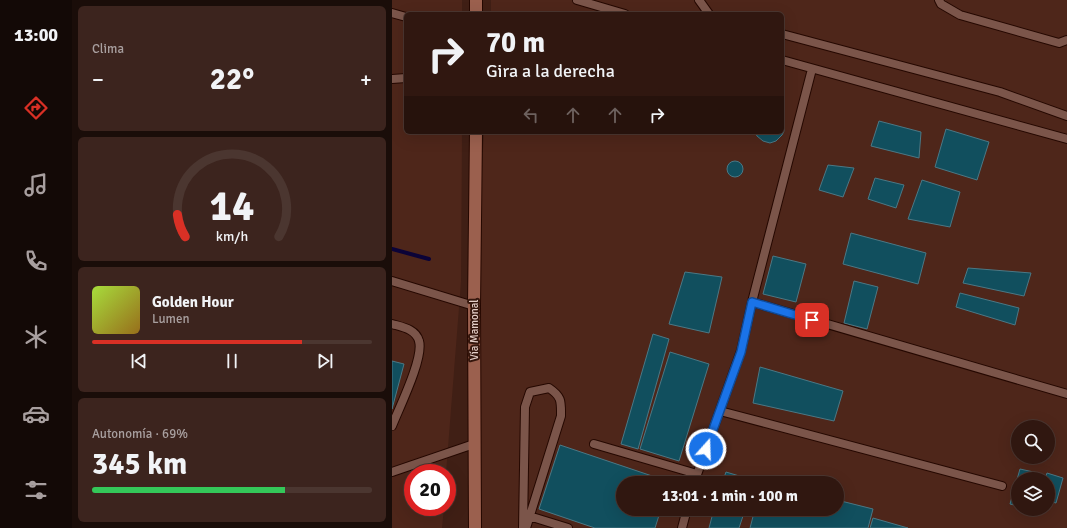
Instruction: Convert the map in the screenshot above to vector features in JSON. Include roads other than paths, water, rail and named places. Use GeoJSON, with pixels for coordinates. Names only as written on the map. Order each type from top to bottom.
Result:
{"type":"FeatureCollection","features":[{"type":"Feature","properties":{"kind":"street"},"geometry":{"type":"LineString","coordinates":[[476,0],[476,12]]}},
{"type":"Feature","properties":{"kind":"street","name":"Vía Mamonal"},"geometry":{"type":"LineString","coordinates":[[475,528],[474,306],[476,134]]}},
{"type":"Feature","properties":{"kind":"lane"},"geometry":{"type":"LineString","coordinates":[[577,0],[618,12]]}},
{"type":"Feature","properties":{"kind":"lane"},"geometry":{"type":"LineString","coordinates":[[699,0],[708,12]]}},
{"type":"Feature","properties":{"kind":"lane"},"geometry":{"type":"LineString","coordinates":[[939,0],[940,4],[960,15],[1059,43],[1067,40]]}},
{"type":"Feature","properties":{"kind":"lane"},"geometry":{"type":"LineString","coordinates":[[392,13],[404,16]]}},
{"type":"Feature","properties":{"kind":"lane"},"geometry":{"type":"LineString","coordinates":[[784,35],[1000,92],[1067,116]]}},
{"type":"Feature","properties":{"kind":"lane"},"geometry":{"type":"LineString","coordinates":[[784,61],[1067,139]]}},
{"type":"Feature","properties":{"kind":"lane"},"geometry":{"type":"LineString","coordinates":[[594,444],[696,474],[741,352],[752,302],[812,69]]}},
{"type":"Feature","properties":{"kind":"lane"},"geometry":{"type":"LineString","coordinates":[[392,79],[404,78]]}},
{"type":"Feature","properties":{"kind":"lane"},"geometry":{"type":"LineString","coordinates":[[392,281],[474,306]]}},
{"type":"Feature","properties":{"kind":"lane"},"geometry":{"type":"LineString","coordinates":[[752,302],[1067,394]]}},
{"type":"Feature","properties":{"kind":"lane"},"geometry":{"type":"LineString","coordinates":[[392,324],[411,330],[419,341],[418,361],[392,426]]}},
{"type":"Feature","properties":{"kind":"lane"},"geometry":{"type":"LineString","coordinates":[[549,388],[558,394],[561,402],[561,416],[524,528],[525,407],[530,392],[549,388]]}},
{"type":"Feature","properties":{"kind":"lane"},"geometry":{"type":"LineString","coordinates":[[720,411],[1002,486]]}},
{"type":"Feature","properties":{"kind":"lane"},"geometry":{"type":"LineString","coordinates":[[392,472],[474,444]]}},
{"type":"Feature","properties":{"kind":"lane"},"geometry":{"type":"LineString","coordinates":[[529,516],[568,528]]}},
{"type":"Feature","properties":{"kind":"lane"},"geometry":{"type":"LineString","coordinates":[[682,528],[685,516]]}},
{"type":"Feature","properties":{"kind":"waterway"},"geometry":{"type":"LineString","coordinates":[[392,249],[429,259]]}}]}
